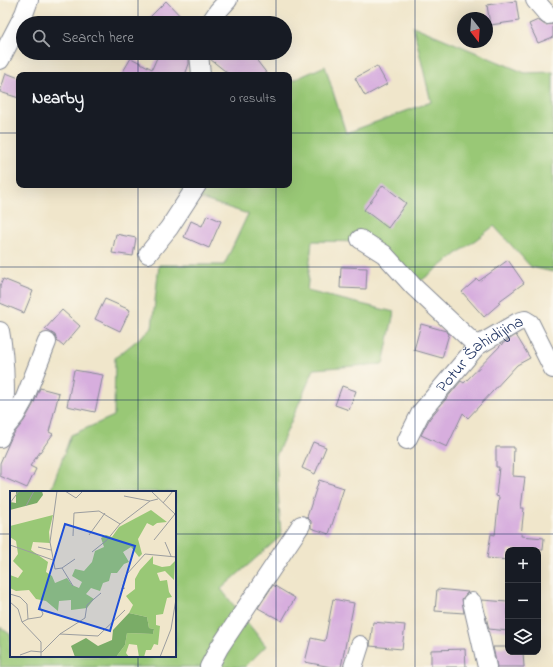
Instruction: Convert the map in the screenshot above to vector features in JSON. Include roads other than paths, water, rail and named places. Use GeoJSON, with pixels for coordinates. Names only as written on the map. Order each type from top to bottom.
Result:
{"type":"FeatureCollection","features":[{"type":"Feature","properties":{"kind":"street"},"geometry":{"type":"LineString","coordinates":[[23,16],[30,0]]}},
{"type":"Feature","properties":{"kind":"street"},"geometry":{"type":"LineString","coordinates":[[535,0],[548,15]]}},
{"type":"Feature","properties":{"kind":"street"},"geometry":{"type":"LineString","coordinates":[[0,60],[16,29]]}},
{"type":"Feature","properties":{"kind":"street"},"geometry":{"type":"LineString","coordinates":[[200,60],[201,72]]}},
{"type":"Feature","properties":{"kind":"street"},"geometry":{"type":"LineString","coordinates":[[148,254],[169,228],[194,188]]}},
{"type":"Feature","properties":{"kind":"street"},"geometry":{"type":"LineString","coordinates":[[360,239],[384,254],[414,287],[477,346]]}},
{"type":"Feature","properties":{"kind":"street","name":"Potur Šahidijina"},"geometry":{"type":"LineString","coordinates":[[407,440],[422,412],[477,346],[518,322],[525,320],[530,324],[553,369]]}},
{"type":"Feature","properties":{"kind":"street"},"geometry":{"type":"LineString","coordinates":[[0,331],[4,395],[1,435]]}},
{"type":"Feature","properties":{"kind":"street"},"geometry":{"type":"LineString","coordinates":[[1,435],[15,416],[24,400],[47,342]]}},
{"type":"Feature","properties":{"kind":"street"},"geometry":{"type":"LineString","coordinates":[[209,667],[218,648],[301,526]]}},
{"type":"Feature","properties":{"kind":"street"},"geometry":{"type":"LineString","coordinates":[[472,602],[487,667]]}},
{"type":"Feature","properties":{"kind":"street"},"geometry":{"type":"LineString","coordinates":[[353,667],[360,645]]}}]}
